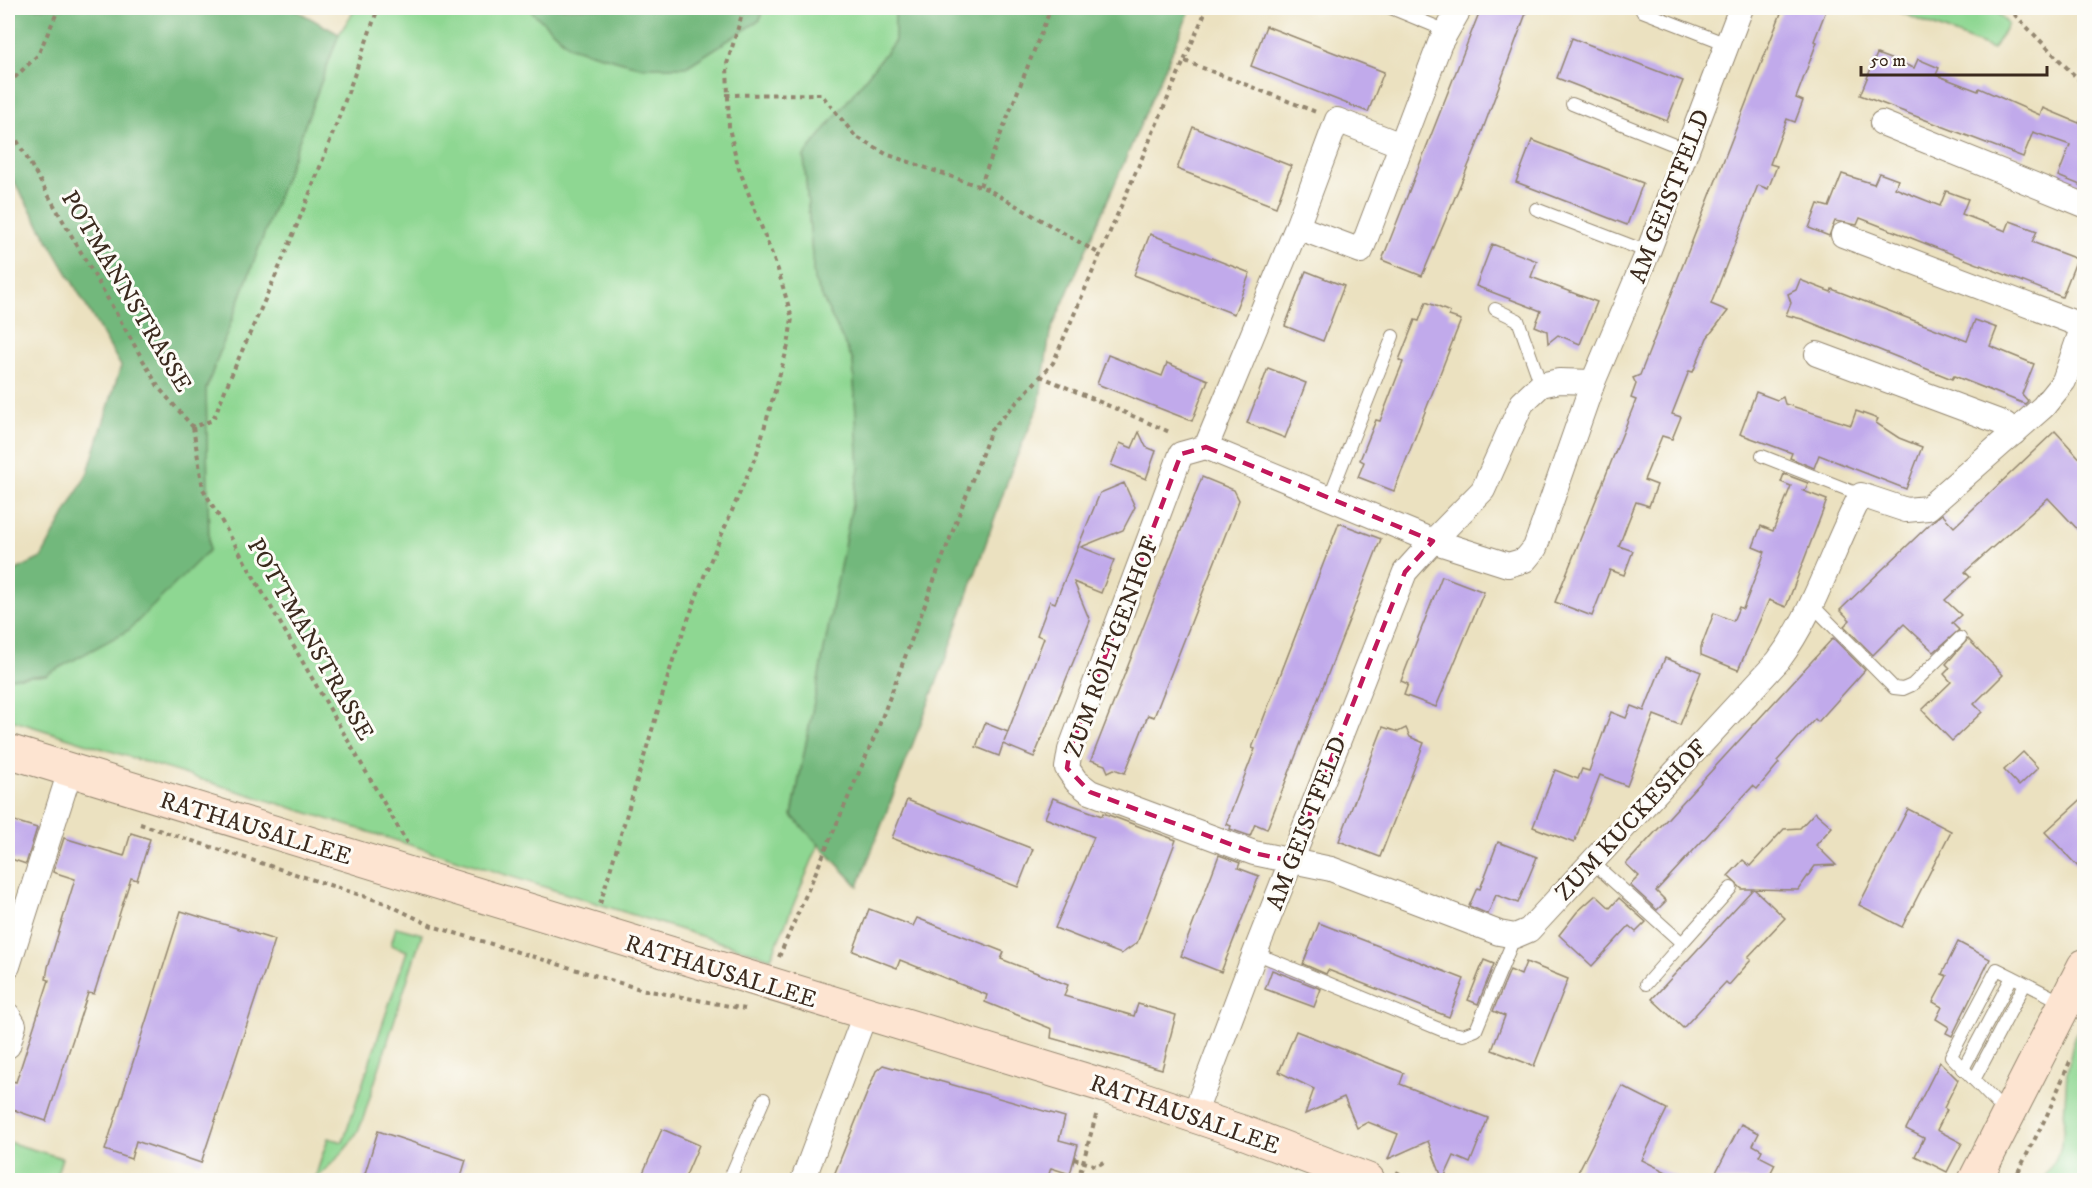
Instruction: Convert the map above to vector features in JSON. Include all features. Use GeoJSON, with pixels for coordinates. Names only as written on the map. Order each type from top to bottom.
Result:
{"type":"FeatureCollection","features":[{"type":"Feature","properties":{"kind":"main road","name":"RATHAUSALLEE"},"geometry":{"type":"LineString","coordinates":[[8,751],[1105,1086],[1194,1115],[1368,1180]]}},
{"type":"Feature","properties":{"kind":"main road"},"geometry":{"type":"LineString","coordinates":[[1975,1180],[2085,966]]}},
{"type":"Feature","properties":{"kind":"street"},"geometry":{"type":"LineString","coordinates":[[1297,227],[1360,251],[1447,31],[1460,8]]}},
{"type":"Feature","properties":{"kind":"street","name":"AM GEISTFELD"},"geometry":{"type":"LineString","coordinates":[[1433,541],[1508,565],[1525,560],[1535,548],[1593,382],[1648,252],[1741,8]]}},
{"type":"Feature","properties":{"kind":"street"},"geometry":{"type":"LineString","coordinates":[[1401,145],[1337,120],[1297,227],[1206,447],[1433,541]]}},
{"type":"Feature","properties":{"kind":"street"},"geometry":{"type":"LineString","coordinates":[[1882,123],[2085,205]]}},
{"type":"Feature","properties":{"kind":"street"},"geometry":{"type":"LineString","coordinates":[[1843,235],[2084,324],[2064,381],[2043,407],[1928,508],[1906,510],[1861,495]]}},
{"type":"Feature","properties":{"kind":"street"},"geometry":{"type":"LineString","coordinates":[[1817,354],[2005,424],[2014,433]]}},
{"type":"Feature","properties":{"kind":"street"},"geometry":{"type":"LineString","coordinates":[[1541,385],[1558,381],[1593,382]]}},
{"type":"Feature","properties":{"kind":"street","name":"AM GEISTFELD"},"geometry":{"type":"LineString","coordinates":[[1194,1115],[1255,953],[1405,572],[1483,490],[1522,403],[1541,385]]}},
{"type":"Feature","properties":{"kind":"street","name":"ZUM RÖLTGENHOF"},"geometry":{"type":"LineString","coordinates":[[1206,447],[1181,454],[1070,750],[1067,768],[1076,781],[1090,792],[1254,853],[1291,861]]}},
{"type":"Feature","properties":{"kind":"street","name":"ZUM KUCKESHOF"},"geometry":{"type":"LineString","coordinates":[[1515,936],[1529,930],[1778,662],[1799,634],[1813,606],[1840,535],[1861,495]]}},
{"type":"Feature","properties":{"kind":"street"},"geometry":{"type":"LineString","coordinates":[[8,966],[70,771]]}},
{"type":"Feature","properties":{"kind":"street"},"geometry":{"type":"LineString","coordinates":[[1291,861],[1331,868],[1498,933],[1515,936]]}},
{"type":"Feature","properties":{"kind":"street"},"geometry":{"type":"LineString","coordinates":[[804,1180],[865,1014]]}},
{"type":"Feature","properties":{"kind":"street"},"geometry":{"type":"LineString","coordinates":[[8,1015],[14,1025],[8,1046]]}},
{"type":"Feature","properties":{"kind":"lane"},"geometry":{"type":"LineString","coordinates":[[1391,8],[1447,31]]}},
{"type":"Feature","properties":{"kind":"lane"},"geometry":{"type":"LineString","coordinates":[[1641,11],[1727,44]]}},
{"type":"Feature","properties":{"kind":"lane"},"geometry":{"type":"LineString","coordinates":[[1572,104],[1687,150]]}},
{"type":"Feature","properties":{"kind":"lane"},"geometry":{"type":"LineString","coordinates":[[1536,208],[1648,252]]}},
{"type":"Feature","properties":{"kind":"lane"},"geometry":{"type":"LineString","coordinates":[[1494,309],[1518,320],[1541,385]]}},
{"type":"Feature","properties":{"kind":"lane"},"geometry":{"type":"LineString","coordinates":[[1329,498],[1393,336]]}},
{"type":"Feature","properties":{"kind":"lane"},"geometry":{"type":"LineString","coordinates":[[1762,456],[1861,495]]}},
{"type":"Feature","properties":{"kind":"lane"},"geometry":{"type":"LineString","coordinates":[[1813,606],[1894,688],[1904,689],[1912,685],[1960,638]]}},
{"type":"Feature","properties":{"kind":"lane"},"geometry":{"type":"LineString","coordinates":[[1592,862],[1682,943]]}},
{"type":"Feature","properties":{"kind":"lane"},"geometry":{"type":"LineString","coordinates":[[1646,984],[1731,888]]}},
{"type":"Feature","properties":{"kind":"lane"},"geometry":{"type":"LineString","coordinates":[[1255,953],[1444,1031],[1463,1035],[1476,1030],[1515,936]]}},
{"type":"Feature","properties":{"kind":"lane"},"geometry":{"type":"LineString","coordinates":[[2008,1116],[1963,1069],[2012,977],[2065,1004]]}},
{"type":"Feature","properties":{"kind":"lane"},"geometry":{"type":"LineString","coordinates":[[1974,1080],[2025,984]]}},
{"type":"Feature","properties":{"kind":"lane"},"geometry":{"type":"LineString","coordinates":[[729,1180],[764,1099]]}},
{"type":"Feature","properties":{"kind":"path"},"geometry":{"type":"LineString","coordinates":[[8,84],[38,55],[59,8]]}},
{"type":"Feature","properties":{"kind":"path","name":"POTMANNSTRASSE"},"geometry":{"type":"LineString","coordinates":[[8,125],[159,388],[194,427],[213,420],[236,358],[275,276],[354,76],[378,8]]}},
{"type":"Feature","properties":{"kind":"path"},"geometry":{"type":"LineString","coordinates":[[599,906],[673,660],[706,572],[757,453],[788,346],[792,318],[778,270],[738,166],[729,128],[726,95],[728,64],[744,8]]}},
{"type":"Feature","properties":{"kind":"path"},"geometry":{"type":"LineString","coordinates":[[980,186],[1051,8]]}},
{"type":"Feature","properties":{"kind":"path"},"geometry":{"type":"LineString","coordinates":[[777,963],[877,731],[991,430],[1053,363],[1207,8]]}},
{"type":"Feature","properties":{"kind":"path"},"geometry":{"type":"LineString","coordinates":[[2008,8],[2085,85]]}},
{"type":"Feature","properties":{"kind":"path"},"geometry":{"type":"LineString","coordinates":[[1185,62],[1337,120]]}},
{"type":"Feature","properties":{"kind":"path"},"geometry":{"type":"LineString","coordinates":[[726,95],[821,94],[855,135],[886,154],[980,186],[1100,254]]}},
{"type":"Feature","properties":{"kind":"path"},"geometry":{"type":"LineString","coordinates":[[1040,376],[1206,447]]}},
{"type":"Feature","properties":{"kind":"path","name":"POTTMANSTRASSE"},"geometry":{"type":"LineString","coordinates":[[194,427],[203,489],[412,852]]}},
{"type":"Feature","properties":{"kind":"path"},"geometry":{"type":"LineString","coordinates":[[138,824],[385,903],[432,926],[640,989],[753,1011]]}},
{"type":"Feature","properties":{"kind":"path"},"geometry":{"type":"LineString","coordinates":[[2014,1180],[2048,1115],[2075,1050]]}},
{"type":"Feature","properties":{"kind":"path"},"geometry":{"type":"LineString","coordinates":[[1078,1180],[1105,1086]]}},
{"type":"Feature","properties":{"kind":"path"},"geometry":{"type":"LineString","coordinates":[[1074,1159],[1098,1166],[1105,1161]]}},
{"type":"Feature","properties":{"kind":"highlighted area"},"geometry":{"type":"Polygon","coordinates":[[[1206,447],[1433,541],[1405,572],[1291,861],[1254,853],[1090,792],[1067,768],[1070,750],[1181,454],[1206,447]]]}},
{"type":"Feature","properties":{"kind":"green space"},"geometry":{"type":"Polygon","coordinates":[[[8,8],[292,8],[339,34],[206,389],[209,550],[129,630],[46,675],[8,678],[8,574],[41,558],[88,472],[121,366],[8,171],[8,8]]]}},
{"type":"Feature","properties":{"kind":"green space"},"geometry":{"type":"Polygon","coordinates":[[[356,8],[528,8],[570,47],[641,67],[686,67],[760,20],[762,8],[895,8],[895,41],[804,156],[814,280],[853,361],[859,469],[792,815],[819,844],[771,958],[8,719],[8,678],[46,675],[209,550],[206,389],[339,34],[356,8]]]}},
{"type":"Feature","properties":{"kind":"green space"},"geometry":{"type":"Polygon","coordinates":[[[528,8],[762,8],[760,20],[686,67],[641,67],[570,47],[528,8]]]}},
{"type":"Feature","properties":{"kind":"green space"},"geometry":{"type":"Polygon","coordinates":[[[895,8],[1191,8],[1050,333],[1039,405],[1012,468],[946,658],[858,886],[792,816],[859,469],[853,361],[814,280],[804,156],[895,41],[895,8]]]}},
{"type":"Feature","properties":{"kind":"green space"},"geometry":{"type":"Polygon","coordinates":[[[1889,8],[1993,8],[2008,24],[1993,49],[1889,8]]]}},
{"type":"Feature","properties":{"kind":"green space"},"geometry":{"type":"Polygon","coordinates":[[[396,927],[422,934],[362,1122],[354,1138],[342,1153],[315,1178],[328,1138],[343,1142],[407,951],[391,945],[396,927]]]}},
{"type":"Feature","properties":{"kind":"green space"},"geometry":{"type":"Polygon","coordinates":[[[2084,1019],[2084,1180],[2043,1180],[2062,1147],[2067,1073],[2074,1038],[2084,1019]]]}},
{"type":"Feature","properties":{"kind":"green space"},"geometry":{"type":"Polygon","coordinates":[[[8,1142],[62,1158],[55,1180],[8,1180],[8,1142]]]}},
{"type":"Feature","properties":{"kind":"building"},"geometry":{"type":"Polygon","coordinates":[[[1481,8],[1528,8],[1477,145],[1422,276],[1382,260],[1481,8]]]}},
{"type":"Feature","properties":{"kind":"building"},"geometry":{"type":"Polygon","coordinates":[[[1783,8],[1827,8],[1796,98],[1803,101],[1795,122],[1787,119],[1770,164],[1777,166],[1768,189],[1758,185],[1711,304],[1728,311],[1707,338],[1693,372],[1689,371],[1672,414],[1681,417],[1672,439],[1662,436],[1644,480],[1657,485],[1649,506],[1636,502],[1628,522],[1619,546],[1633,551],[1624,575],[1610,570],[1592,616],[1555,602],[1636,400],[1631,398],[1636,384],[1633,378],[1640,375],[1783,8]]]}},
{"type":"Feature","properties":{"kind":"building"},"geometry":{"type":"Polygon","coordinates":[[[1266,26],[1384,72],[1368,112],[1251,66],[1266,26]]]}},
{"type":"Feature","properties":{"kind":"building"},"geometry":{"type":"Polygon","coordinates":[[[1572,38],[1683,81],[1667,121],[1557,78],[1572,38]]]}},
{"type":"Feature","properties":{"kind":"building"},"geometry":{"type":"Polygon","coordinates":[[[1877,54],[1914,68],[1918,59],[1939,68],[1936,75],[1978,91],[1979,88],[2040,115],[2043,108],[2079,123],[2085,112],[2085,187],[2058,176],[2070,145],[2033,132],[2023,157],[1860,95],[1877,54]]]}},
{"type":"Feature","properties":{"kind":"building"},"geometry":{"type":"Polygon","coordinates":[[[1193,127],[1291,166],[1276,207],[1177,169],[1193,127]]]}},
{"type":"Feature","properties":{"kind":"building"},"geometry":{"type":"Polygon","coordinates":[[[1532,140],[1643,183],[1627,225],[1516,182],[1532,140]]]}},
{"type":"Feature","properties":{"kind":"building"},"geometry":{"type":"Polygon","coordinates":[[[1879,173],[1898,180],[1895,188],[1940,206],[1946,191],[1968,199],[1962,214],[2006,231],[2010,221],[2037,231],[2032,242],[2077,259],[2062,297],[1860,218],[1857,225],[1835,221],[1829,236],[1809,228],[1818,204],[1829,207],[1842,174],[1874,184],[1879,173]]]}},
{"type":"Feature","properties":{"kind":"building"},"geometry":{"type":"Polygon","coordinates":[[[1150,234],[1250,273],[1234,314],[1134,275],[1150,234]]]}},
{"type":"Feature","properties":{"kind":"building"},"geometry":{"type":"Polygon","coordinates":[[[1492,244],[1537,261],[1531,277],[1597,302],[1580,344],[1558,335],[1548,343],[1547,331],[1535,326],[1541,311],[1476,286],[1492,244]]]}},
{"type":"Feature","properties":{"kind":"building"},"geometry":{"type":"Polygon","coordinates":[[[1306,271],[1344,286],[1323,341],[1285,326],[1306,271]]]}},
{"type":"Feature","properties":{"kind":"building"},"geometry":{"type":"Polygon","coordinates":[[[1800,280],[1831,292],[1832,289],[1967,341],[1975,320],[1997,328],[1990,346],[2034,364],[2022,394],[2028,401],[2025,404],[1954,376],[1952,379],[1802,319],[1786,315],[1791,303],[1788,294],[1796,290],[1800,280]]]}},
{"type":"Feature","properties":{"kind":"building"},"geometry":{"type":"Polygon","coordinates":[[[1426,302],[1450,312],[1449,316],[1461,320],[1394,491],[1358,477],[1364,462],[1360,460],[1376,420],[1380,421],[1403,362],[1399,360],[1415,320],[1419,321],[1426,302]]]}},
{"type":"Feature","properties":{"kind":"building"},"geometry":{"type":"Polygon","coordinates":[[[1108,355],[1162,376],[1167,363],[1208,380],[1192,421],[1097,384],[1108,355]]]}},
{"type":"Feature","properties":{"kind":"building"},"geometry":{"type":"Polygon","coordinates":[[[1268,368],[1306,383],[1285,438],[1247,423],[1268,368]]]}},
{"type":"Feature","properties":{"kind":"building"},"geometry":{"type":"Polygon","coordinates":[[[1756,392],[1777,400],[1783,397],[1785,404],[1851,425],[1856,411],[1878,419],[1876,423],[1899,438],[1922,447],[1906,489],[1819,455],[1814,468],[1790,458],[1792,453],[1740,434],[1756,392]]]}},
{"type":"Feature","properties":{"kind":"building"},"geometry":{"type":"Polygon","coordinates":[[[2055,431],[2085,464],[2085,537],[2048,498],[1965,572],[1970,577],[1945,600],[1961,615],[1952,623],[1959,630],[1934,652],[1904,624],[1873,655],[1844,626],[1850,620],[1840,610],[1942,514],[1954,527],[2055,431]]]}},
{"type":"Feature","properties":{"kind":"building"},"geometry":{"type":"Polygon","coordinates":[[[1139,432],[1146,447],[1156,451],[1146,479],[1111,465],[1120,443],[1132,448],[1139,432]]]}},
{"type":"Feature","properties":{"kind":"building"},"geometry":{"type":"Polygon","coordinates":[[[1784,474],[1808,483],[1805,491],[1801,490],[1827,500],[1786,607],[1769,600],[1738,670],[1701,655],[1701,647],[1714,613],[1733,621],[1739,607],[1743,609],[1765,552],[1753,547],[1761,526],[1773,531],[1791,486],[1781,482],[1784,474]]]}},
{"type":"Feature","properties":{"kind":"building"},"geometry":{"type":"Polygon","coordinates":[[[1202,477],[1234,490],[1239,500],[1154,717],[1148,715],[1125,773],[1114,769],[1108,772],[1105,765],[1091,760],[1202,477]]]}},
{"type":"Feature","properties":{"kind":"building"},"geometry":{"type":"Polygon","coordinates":[[[1124,483],[1135,507],[1123,530],[1081,547],[1114,560],[1101,593],[1074,582],[1090,621],[1034,757],[1003,744],[999,756],[976,747],[985,723],[1008,732],[1044,638],[1037,635],[1050,601],[1055,603],[1100,493],[1124,483]]]}},
{"type":"Feature","properties":{"kind":"building"},"geometry":{"type":"Polygon","coordinates":[[[1339,523],[1381,539],[1267,829],[1255,824],[1250,836],[1230,829],[1231,826],[1226,824],[1255,749],[1252,748],[1339,523]]]}},
{"type":"Feature","properties":{"kind":"building"},"geometry":{"type":"Polygon","coordinates":[[[1442,576],[1484,592],[1436,707],[1404,695],[1408,684],[1401,681],[1442,576]]]}},
{"type":"Feature","properties":{"kind":"building"},"geometry":{"type":"Polygon","coordinates":[[[1833,638],[1865,670],[1818,722],[1815,719],[1777,761],[1779,763],[1757,789],[1753,786],[1656,891],[1666,901],[1657,910],[1630,885],[1639,876],[1626,864],[1833,638]]]}},
{"type":"Feature","properties":{"kind":"building"},"geometry":{"type":"Polygon","coordinates":[[[1968,639],[2003,675],[1974,704],[1982,712],[1952,741],[1922,710],[1951,682],[1944,674],[1950,668],[1946,664],[1968,639]]]}},
{"type":"Feature","properties":{"kind":"building"},"geometry":{"type":"Polygon","coordinates":[[[1665,658],[1701,672],[1680,725],[1654,715],[1627,786],[1600,775],[1574,843],[1533,827],[1555,770],[1578,779],[1582,769],[1589,771],[1611,712],[1626,718],[1631,706],[1644,711],[1665,658]]]}},
{"type":"Feature","properties":{"kind":"building"},"geometry":{"type":"Polygon","coordinates":[[[1383,727],[1398,732],[1406,728],[1410,737],[1424,743],[1380,857],[1339,841],[1383,727]]]}},
{"type":"Feature","properties":{"kind":"building"},"geometry":{"type":"Polygon","coordinates":[[[2023,752],[2038,768],[2019,786],[2004,770],[2023,752]]]}},
{"type":"Feature","properties":{"kind":"building"},"geometry":{"type":"Polygon","coordinates":[[[2085,796],[2085,874],[2045,832],[2085,796]]]}},
{"type":"Feature","properties":{"kind":"building"},"geometry":{"type":"Polygon","coordinates":[[[1053,798],[1102,816],[1103,813],[1176,840],[1137,943],[1121,954],[1055,928],[1094,837],[1045,818],[1053,798]]]}},
{"type":"Feature","properties":{"kind":"building"},"geometry":{"type":"Polygon","coordinates":[[[907,800],[1033,849],[1018,887],[892,838],[907,800]]]}},
{"type":"Feature","properties":{"kind":"building"},"geometry":{"type":"Polygon","coordinates":[[[1908,809],[1951,831],[1902,927],[1859,905],[1908,809]]]}},
{"type":"Feature","properties":{"kind":"building"},"geometry":{"type":"Polygon","coordinates":[[[1815,812],[1832,827],[1816,845],[1836,865],[1815,866],[1798,890],[1754,889],[1785,918],[1748,957],[1751,960],[1729,985],[1726,982],[1683,1028],[1652,999],[1753,889],[1742,889],[1728,876],[1743,860],[1750,866],[1784,829],[1800,828],[1815,812]]]}},
{"type":"Feature","properties":{"kind":"building"},"geometry":{"type":"Polygon","coordinates":[[[8,819],[37,828],[26,864],[8,858],[8,819]]]}},
{"type":"Feature","properties":{"kind":"building"},"geometry":{"type":"Polygon","coordinates":[[[131,833],[150,839],[137,880],[131,878],[94,994],[88,993],[46,1121],[8,1108],[8,1080],[16,1082],[49,980],[46,979],[48,967],[75,879],[53,872],[64,838],[124,856],[131,833]]]}},
{"type":"Feature","properties":{"kind":"building"},"geometry":{"type":"Polygon","coordinates":[[[1498,842],[1537,857],[1518,903],[1496,895],[1488,914],[1469,906],[1477,888],[1480,889],[1498,842]]]}},
{"type":"Feature","properties":{"kind":"building"},"geometry":{"type":"Polygon","coordinates":[[[1219,855],[1240,863],[1238,868],[1259,876],[1221,972],[1181,956],[1219,855]]]}},
{"type":"Feature","properties":{"kind":"building"},"geometry":{"type":"Polygon","coordinates":[[[1596,895],[1610,908],[1619,898],[1646,922],[1636,932],[1629,926],[1592,966],[1559,935],[1577,912],[1596,895]]]}},
{"type":"Feature","properties":{"kind":"building"},"geometry":{"type":"Polygon","coordinates":[[[869,909],[913,926],[917,918],[1004,952],[1001,959],[1068,985],[1064,996],[1134,1016],[1138,1004],[1176,1015],[1162,1069],[1051,1038],[1052,1029],[985,1002],[987,995],[900,960],[897,968],[853,951],[869,909]]]}},
{"type":"Feature","properties":{"kind":"building"},"geometry":{"type":"Polygon","coordinates":[[[181,911],[275,940],[201,1163],[136,1141],[131,1159],[105,1150],[181,911]]]}},
{"type":"Feature","properties":{"kind":"building"},"geometry":{"type":"Polygon","coordinates":[[[1319,923],[1464,979],[1449,1017],[1328,970],[1326,974],[1303,964],[1319,923]]]}},
{"type":"Feature","properties":{"kind":"building"},"geometry":{"type":"Polygon","coordinates":[[[1958,942],[1990,959],[1952,1036],[1946,1033],[1949,1027],[1936,1019],[1942,1007],[1933,1002],[1947,976],[1942,974],[1958,942]]]}},
{"type":"Feature","properties":{"kind":"building"},"geometry":{"type":"Polygon","coordinates":[[[1484,960],[1494,964],[1478,1004],[1468,1000],[1484,960]]]}},
{"type":"Feature","properties":{"kind":"building"},"geometry":{"type":"Polygon","coordinates":[[[1526,962],[1568,979],[1534,1066],[1492,1050],[1505,1016],[1493,1011],[1510,970],[1521,975],[1526,962]]]}},
{"type":"Feature","properties":{"kind":"building"},"geometry":{"type":"Polygon","coordinates":[[[1272,970],[1321,989],[1314,1007],[1265,989],[1272,970]]]}},
{"type":"Feature","properties":{"kind":"building"},"geometry":{"type":"Polygon","coordinates":[[[1296,1031],[1404,1073],[1400,1084],[1488,1118],[1470,1163],[1454,1156],[1443,1180],[1428,1141],[1388,1159],[1398,1134],[1368,1122],[1357,1128],[1344,1097],[1305,1114],[1314,1089],[1279,1072],[1296,1031]]]}},
{"type":"Feature","properties":{"kind":"building"},"geometry":{"type":"Polygon","coordinates":[[[1940,1062],[1958,1080],[1944,1108],[1947,1110],[1937,1130],[1962,1143],[1947,1172],[1915,1156],[1924,1138],[1906,1129],[1940,1062]]]}},
{"type":"Feature","properties":{"kind":"building"},"geometry":{"type":"Polygon","coordinates":[[[883,1065],[1065,1117],[1059,1140],[1078,1145],[1070,1174],[1051,1168],[1047,1180],[832,1180],[876,1071],[883,1065]]]}},
{"type":"Feature","properties":{"kind":"building"},"geometry":{"type":"Polygon","coordinates":[[[1622,1086],[1667,1109],[1642,1160],[1682,1180],[1574,1180],[1622,1086]]]}},
{"type":"Feature","properties":{"kind":"building"},"geometry":{"type":"Polygon","coordinates":[[[1741,1124],[1759,1133],[1753,1145],[1762,1150],[1759,1156],[1775,1164],[1767,1180],[1712,1180],[1741,1124]]]}},
{"type":"Feature","properties":{"kind":"building"},"geometry":{"type":"Polygon","coordinates":[[[662,1129],[699,1145],[684,1180],[640,1180],[662,1129]]]}},
{"type":"Feature","properties":{"kind":"building"},"geometry":{"type":"Polygon","coordinates":[[[378,1131],[466,1160],[460,1180],[363,1180],[378,1131]]]}}]}
